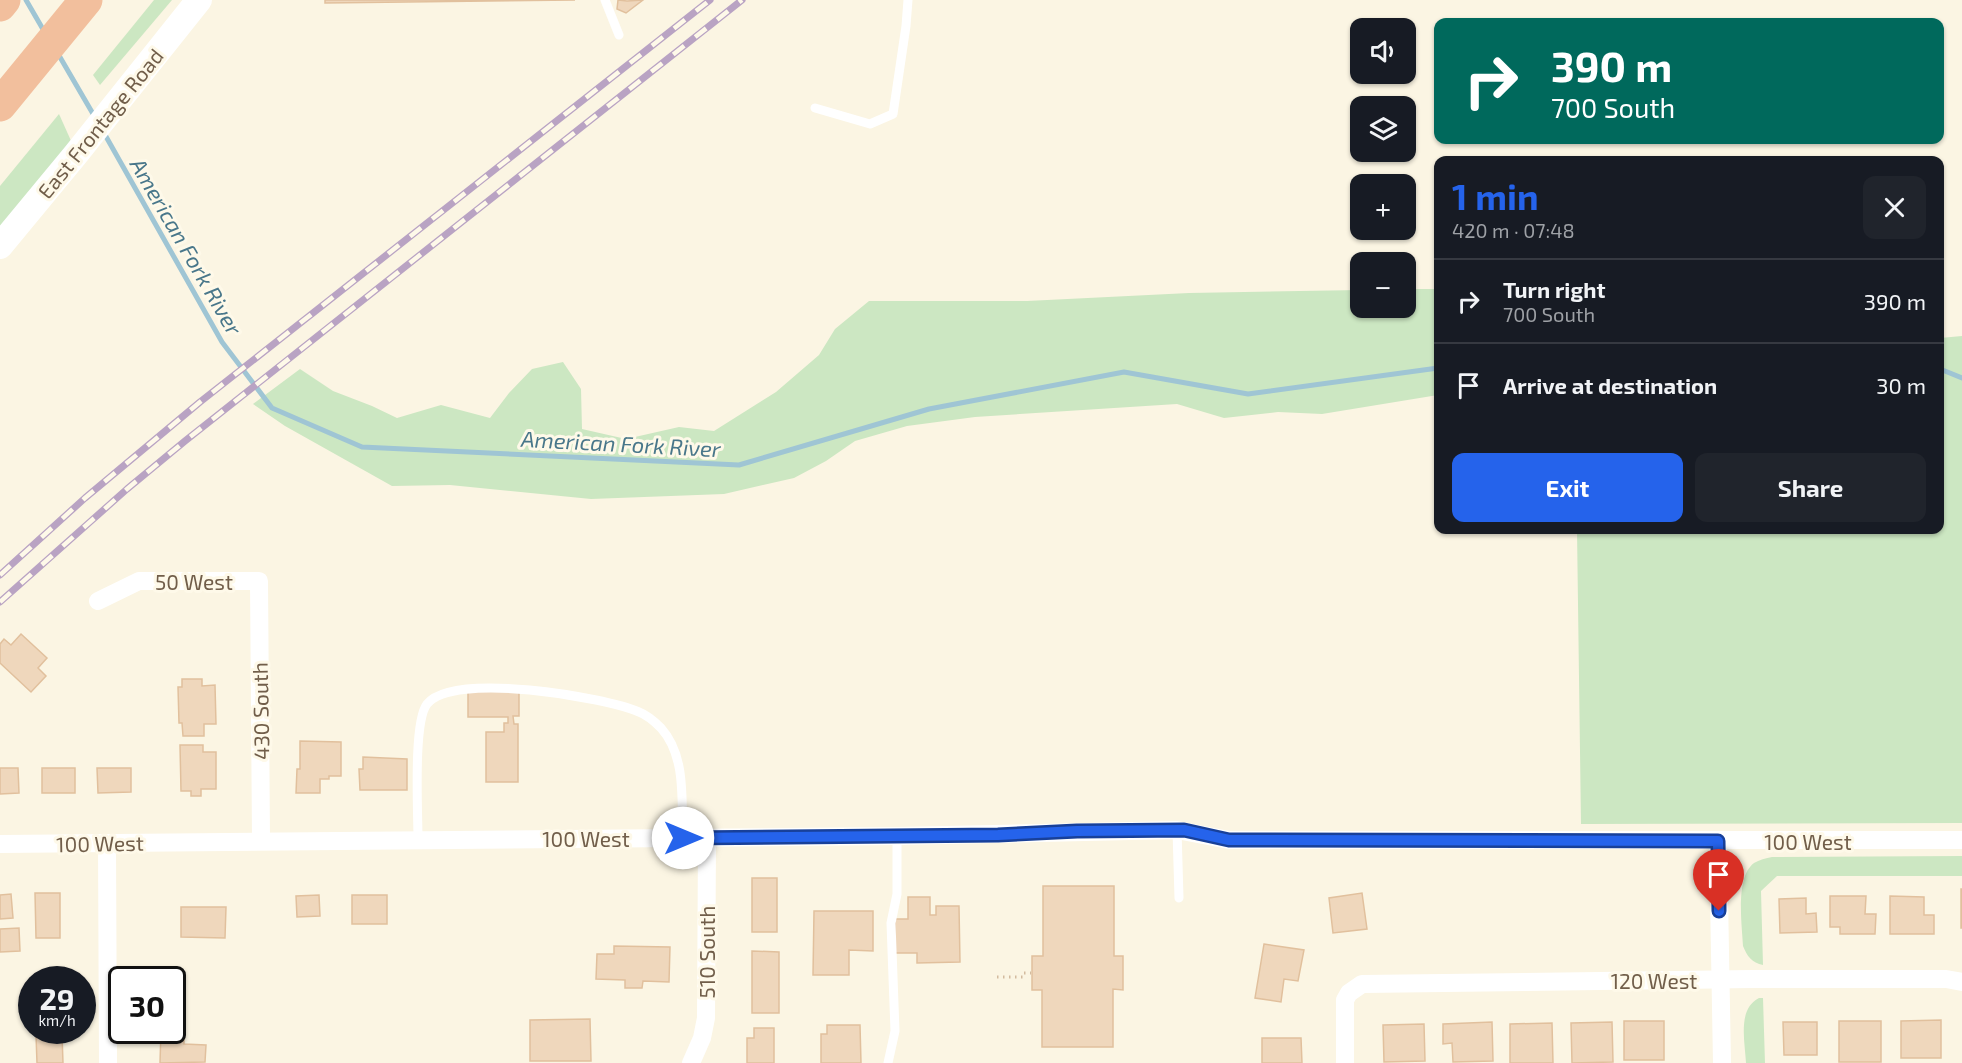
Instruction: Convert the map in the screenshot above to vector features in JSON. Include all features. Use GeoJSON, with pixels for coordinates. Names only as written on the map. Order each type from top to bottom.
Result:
{"type":"FeatureCollection","features":[{"type":"Feature","properties":{"kind":"highway"},"geometry":{"type":"LineString","coordinates":[[0,5],[4,0]]}},
{"type":"Feature","properties":{"kind":"highway"},"geometry":{"type":"LineString","coordinates":[[0,105],[85,1]]}},
{"type":"Feature","properties":{"kind":"street","name":"East Frontage Road"},"geometry":{"type":"LineString","coordinates":[[0,246],[199,0]]}},
{"type":"Feature","properties":{"kind":"street","name":"50 West"},"geometry":{"type":"LineString","coordinates":[[98,601],[139,581],[259,581]]}},
{"type":"Feature","properties":{"kind":"street","name":"430 South"},"geometry":{"type":"LineString","coordinates":[[259,581],[261,840]]}},
{"type":"Feature","properties":{"kind":"street","name":"100 West"},"geometry":{"type":"LineString","coordinates":[[0,844],[998,835],[1177,830],[1229,840],[1962,840]]}},
{"type":"Feature","properties":{"kind":"street","name":"510 South"},"geometry":{"type":"LineString","coordinates":[[691,1063],[702,1038],[706,1018],[707,838]]}},
{"type":"Feature","properties":{"kind":"street"},"geometry":{"type":"LineString","coordinates":[[1718,841],[1722,1063]]}},
{"type":"Feature","properties":{"kind":"street"},"geometry":{"type":"LineString","coordinates":[[107,843],[108,1063]]}},
{"type":"Feature","properties":{"kind":"street","name":"120 West"},"geometry":{"type":"LineString","coordinates":[[1345,1063],[1345,1000],[1349,993],[1362,984],[1377,982],[1946,979],[1962,982]]}},
{"type":"Feature","properties":{"kind":"lane"},"geometry":{"type":"LineString","coordinates":[[605,0],[619,35]]}},
{"type":"Feature","properties":{"kind":"lane"},"geometry":{"type":"LineString","coordinates":[[814,108],[870,124],[893,114],[908,0]]}},
{"type":"Feature","properties":{"kind":"lane"},"geometry":{"type":"LineString","coordinates":[[418,839],[418,736],[421,717],[427,703],[441,694],[460,689],[519,688],[612,702],[642,713],[661,728],[676,751],[680,773],[683,838]]}},
{"type":"Feature","properties":{"kind":"lane"},"geometry":{"type":"LineString","coordinates":[[1177,830],[1179,898]]}},
{"type":"Feature","properties":{"kind":"lane"},"geometry":{"type":"LineString","coordinates":[[888,1063],[894,1031],[891,923],[897,894],[897,836]]}},
{"type":"Feature","properties":{"kind":"path"},"geometry":{"type":"LineString","coordinates":[[997,977],[1031,973]]}},
{"type":"Feature","properties":{"kind":"green space"},"geometry":{"type":"Polygon","coordinates":[[[154,0],[172,0],[100,85],[93,75],[154,0]]]}},
{"type":"Feature","properties":{"kind":"green space"},"geometry":{"type":"Polygon","coordinates":[[[59,114],[72,143],[0,232],[0,186],[59,114]]]}},
{"type":"Feature","properties":{"kind":"green space"},"geometry":{"type":"Polygon","coordinates":[[[1416,289],[1434,289],[1434,396],[1322,414],[1278,412],[1224,418],[1177,404],[975,417],[907,426],[855,441],[826,461],[794,478],[724,494],[591,499],[450,485],[392,486],[285,426],[253,404],[300,369],[333,391],[397,418],[441,405],[490,418],[509,393],[532,369],[563,362],[581,389],[582,429],[626,439],[679,427],[714,431],[776,392],[819,355],[835,329],[869,301],[1027,301],[1189,293],[1350,290],[1350,318],[1416,318],[1416,289]]]}},
{"type":"Feature","properties":{"kind":"green space"},"geometry":{"type":"Polygon","coordinates":[[[1962,336],[1962,823],[1581,824],[1577,534],[1944,534],[1944,338],[1962,336]]]}},
{"type":"Feature","properties":{"kind":"green space"},"geometry":{"type":"Polygon","coordinates":[[[1962,856],[1962,876],[1777,876],[1761,891],[1763,965],[1750,959],[1746,953],[1743,946],[1742,890],[1748,870],[1758,861],[1772,857],[1962,856]]]}},
{"type":"Feature","properties":{"kind":"green space"},"geometry":{"type":"Polygon","coordinates":[[[1763,998],[1765,1063],[1746,1063],[1745,1018],[1752,1003],[1763,998]]]}},
{"type":"Feature","properties":{"kind":"building"},"geometry":{"type":"Polygon","coordinates":[[[325,0],[575,0],[325,3],[325,0]]]}},
{"type":"Feature","properties":{"kind":"building"},"geometry":{"type":"Polygon","coordinates":[[[618,0],[643,0],[626,13],[617,9],[618,0]]]}},
{"type":"Feature","properties":{"kind":"building"},"geometry":{"type":"Polygon","coordinates":[[[21,634],[47,658],[38,668],[46,676],[31,692],[0,663],[0,644],[4,639],[11,645],[21,634]]]}},
{"type":"Feature","properties":{"kind":"building"},"geometry":{"type":"Polygon","coordinates":[[[182,679],[202,679],[202,686],[215,685],[216,724],[204,724],[204,736],[183,736],[182,723],[179,723],[178,687],[182,687],[182,679]]]}},
{"type":"Feature","properties":{"kind":"building"},"geometry":{"type":"Polygon","coordinates":[[[468,690],[519,690],[519,716],[513,716],[514,724],[518,724],[518,782],[486,782],[486,732],[504,732],[504,723],[508,723],[508,717],[468,717],[468,690]]]}},
{"type":"Feature","properties":{"kind":"building"},"geometry":{"type":"Polygon","coordinates":[[[300,741],[341,742],[341,776],[320,779],[320,793],[296,793],[297,769],[300,769],[300,741]]]}},
{"type":"Feature","properties":{"kind":"building"},"geometry":{"type":"Polygon","coordinates":[[[180,745],[203,745],[203,752],[216,752],[216,789],[201,789],[201,796],[191,796],[191,791],[181,791],[180,745]]]}},
{"type":"Feature","properties":{"kind":"building"},"geometry":{"type":"Polygon","coordinates":[[[363,757],[407,759],[407,790],[360,790],[359,769],[363,769],[363,757]]]}},
{"type":"Feature","properties":{"kind":"building"},"geometry":{"type":"Polygon","coordinates":[[[0,768],[18,768],[19,793],[0,794],[0,768]]]}},
{"type":"Feature","properties":{"kind":"building"},"geometry":{"type":"Polygon","coordinates":[[[42,768],[75,768],[75,793],[42,793],[42,768]]]}},
{"type":"Feature","properties":{"kind":"building"},"geometry":{"type":"Polygon","coordinates":[[[97,768],[131,768],[131,792],[98,793],[97,768]]]}},
{"type":"Feature","properties":{"kind":"building"},"geometry":{"type":"Polygon","coordinates":[[[752,878],[777,878],[777,932],[752,932],[752,878]]]}},
{"type":"Feature","properties":{"kind":"building"},"geometry":{"type":"Polygon","coordinates":[[[1043,886],[1114,886],[1114,956],[1123,956],[1123,990],[1113,989],[1113,1047],[1042,1047],[1042,990],[1032,990],[1032,956],[1043,956],[1043,886]]]}},
{"type":"Feature","properties":{"kind":"building"},"geometry":{"type":"Polygon","coordinates":[[[1962,889],[1962,928],[1961,928],[1962,889]]]}},
{"type":"Feature","properties":{"kind":"building"},"geometry":{"type":"Polygon","coordinates":[[[35,893],[60,893],[60,938],[36,938],[35,893]]]}},
{"type":"Feature","properties":{"kind":"building"},"geometry":{"type":"Polygon","coordinates":[[[1362,893],[1367,929],[1333,933],[1329,898],[1362,893]]]}},
{"type":"Feature","properties":{"kind":"building"},"geometry":{"type":"Polygon","coordinates":[[[11,894],[13,918],[0,919],[0,895],[11,894]]]}},
{"type":"Feature","properties":{"kind":"building"},"geometry":{"type":"Polygon","coordinates":[[[319,895],[320,916],[297,917],[296,896],[319,895]]]}},
{"type":"Feature","properties":{"kind":"building"},"geometry":{"type":"Polygon","coordinates":[[[352,895],[387,895],[387,924],[352,924],[352,895]]]}},
{"type":"Feature","properties":{"kind":"building"},"geometry":{"type":"Polygon","coordinates":[[[1830,896],[1866,896],[1865,914],[1876,914],[1875,934],[1840,934],[1840,927],[1830,927],[1830,896]]]}},
{"type":"Feature","properties":{"kind":"building"},"geometry":{"type":"Polygon","coordinates":[[[1890,896],[1924,897],[1924,915],[1934,915],[1934,934],[1890,934],[1890,896]]]}},
{"type":"Feature","properties":{"kind":"building"},"geometry":{"type":"Polygon","coordinates":[[[908,897],[930,897],[930,915],[936,915],[936,906],[959,906],[960,962],[917,963],[917,953],[895,953],[895,919],[908,919],[908,897]]]}},
{"type":"Feature","properties":{"kind":"building"},"geometry":{"type":"Polygon","coordinates":[[[1806,898],[1806,914],[1816,913],[1817,932],[1780,933],[1779,899],[1806,898]]]}},
{"type":"Feature","properties":{"kind":"building"},"geometry":{"type":"Polygon","coordinates":[[[181,907],[226,907],[225,938],[181,937],[181,907]]]}},
{"type":"Feature","properties":{"kind":"building"},"geometry":{"type":"Polygon","coordinates":[[[814,911],[873,911],[873,951],[849,950],[849,975],[813,975],[814,911]]]}},
{"type":"Feature","properties":{"kind":"building"},"geometry":{"type":"Polygon","coordinates":[[[19,928],[20,951],[0,952],[0,929],[19,928]]]}},
{"type":"Feature","properties":{"kind":"building"},"geometry":{"type":"Polygon","coordinates":[[[1264,944],[1304,950],[1298,981],[1284,979],[1281,1002],[1255,998],[1264,944]]]}},
{"type":"Feature","properties":{"kind":"building"},"geometry":{"type":"Polygon","coordinates":[[[614,946],[670,947],[669,982],[643,981],[642,988],[625,988],[625,980],[596,979],[597,954],[614,954],[614,946]]]}},
{"type":"Feature","properties":{"kind":"building"},"geometry":{"type":"Polygon","coordinates":[[[752,951],[779,952],[779,1013],[752,1013],[752,951]]]}},
{"type":"Feature","properties":{"kind":"building"},"geometry":{"type":"Polygon","coordinates":[[[590,1019],[591,1061],[530,1061],[530,1020],[590,1019]]]}},
{"type":"Feature","properties":{"kind":"building"},"geometry":{"type":"Polygon","coordinates":[[[1941,1020],[1941,1058],[1901,1058],[1901,1021],[1941,1020]]]}},
{"type":"Feature","properties":{"kind":"building"},"geometry":{"type":"Polygon","coordinates":[[[1624,1021],[1664,1021],[1664,1060],[1624,1060],[1624,1021]]]}},
{"type":"Feature","properties":{"kind":"building"},"geometry":{"type":"Polygon","coordinates":[[[1839,1021],[1881,1021],[1881,1062],[1839,1062],[1839,1021]]]}},
{"type":"Feature","properties":{"kind":"building"},"geometry":{"type":"Polygon","coordinates":[[[1492,1022],[1493,1061],[1453,1062],[1452,1043],[1443,1044],[1443,1024],[1492,1022]]]}},
{"type":"Feature","properties":{"kind":"building"},"geometry":{"type":"Polygon","coordinates":[[[1612,1022],[1613,1062],[1572,1063],[1571,1023],[1612,1022]]]}},
{"type":"Feature","properties":{"kind":"building"},"geometry":{"type":"Polygon","coordinates":[[[1783,1022],[1817,1022],[1817,1055],[1784,1055],[1783,1022]]]}},
{"type":"Feature","properties":{"kind":"building"},"geometry":{"type":"Polygon","coordinates":[[[1552,1023],[1553,1063],[1510,1063],[1510,1024],[1552,1023]]]}},
{"type":"Feature","properties":{"kind":"building"},"geometry":{"type":"Polygon","coordinates":[[[1424,1024],[1425,1061],[1384,1062],[1383,1025],[1424,1024]]]}},
{"type":"Feature","properties":{"kind":"building"},"geometry":{"type":"Polygon","coordinates":[[[827,1025],[860,1025],[861,1063],[821,1063],[821,1034],[827,1034],[827,1025]]]}},
{"type":"Feature","properties":{"kind":"building"},"geometry":{"type":"Polygon","coordinates":[[[754,1028],[774,1028],[774,1063],[747,1063],[747,1038],[754,1038],[754,1028]]]}},
{"type":"Feature","properties":{"kind":"building"},"geometry":{"type":"Polygon","coordinates":[[[1262,1038],[1301,1038],[1302,1063],[1262,1063],[1262,1038]]]}},
{"type":"Feature","properties":{"kind":"building"},"geometry":{"type":"Polygon","coordinates":[[[36,1044],[62,1044],[63,1063],[37,1063],[36,1044]]]}},
{"type":"Feature","properties":{"kind":"building"},"geometry":{"type":"Polygon","coordinates":[[[161,1044],[206,1045],[205,1062],[160,1063],[161,1044]]]}},
{"type":"Feature","properties":{"kind":"waterway","name":"American Fork River"},"geometry":{"type":"LineString","coordinates":[[26,0],[44,31]]}},
{"type":"Feature","properties":{"kind":"waterway","name":"American Fork River"},"geometry":{"type":"LineString","coordinates":[[57,52],[96,119]]}},
{"type":"Feature","properties":{"kind":"waterway","name":"American Fork River"},"geometry":{"type":"LineString","coordinates":[[104,133],[222,342],[272,408],[362,447],[739,465],[929,409],[1124,372],[1248,394],[1434,369]]}},
{"type":"Feature","properties":{"kind":"waterway","name":"American Fork River"},"geometry":{"type":"LineString","coordinates":[[1944,371],[1962,378]]}},
{"type":"Feature","properties":{"kind":"railway"},"geometry":{"type":"LineString","coordinates":[[0,575],[85,498],[200,402],[710,0]]}},
{"type":"Feature","properties":{"kind":"railway"},"geometry":{"type":"LineString","coordinates":[[0,602],[127,489],[185,441],[742,0]]}},
{"type":"Feature","properties":{"kind":"route"},"geometry":{"type":"LineString","coordinates":[[683,838],[998,835],[1077,831],[1184,830],[1229,840],[1718,841],[1719,911]]}}]}
